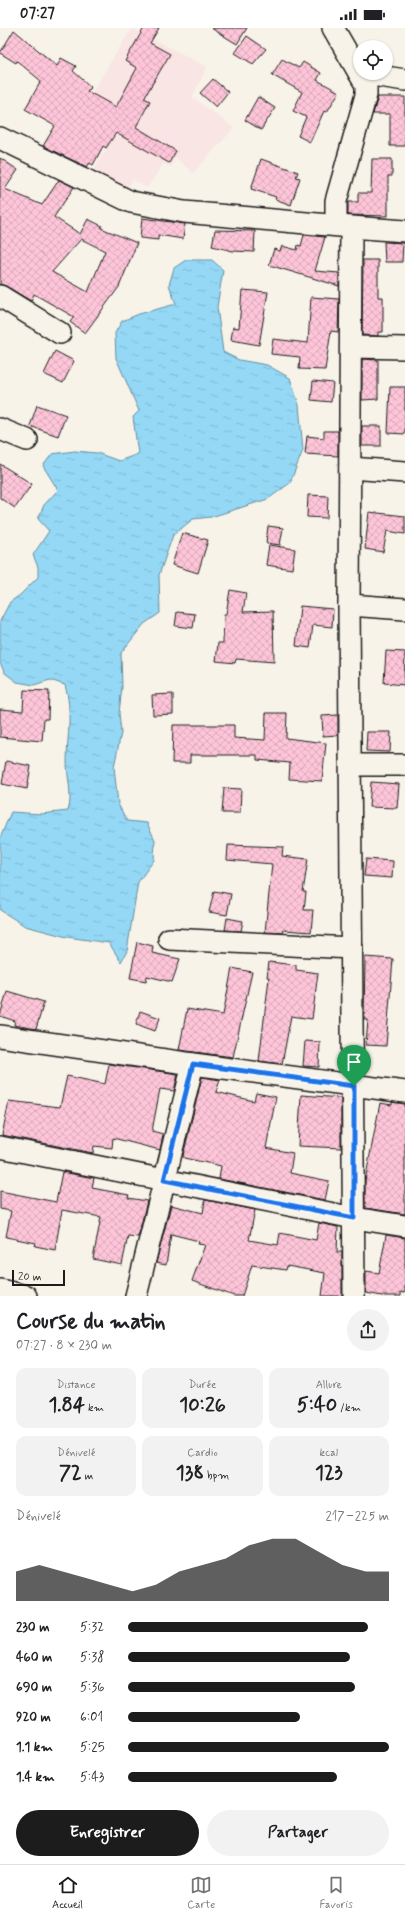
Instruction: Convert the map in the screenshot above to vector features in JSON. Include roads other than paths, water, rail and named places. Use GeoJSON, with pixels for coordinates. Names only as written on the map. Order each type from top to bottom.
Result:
{"type":"FeatureCollection","features":[{"type":"Feature","properties":{"kind":"street"},"geometry":{"type":"LineString","coordinates":[[333,28],[353,63]]}},
{"type":"Feature","properties":{"kind":"street"},"geometry":{"type":"LineString","coordinates":[[393,78],[405,80]]}},
{"type":"Feature","properties":{"kind":"street"},"geometry":{"type":"LineString","coordinates":[[354,1296],[354,1086],[349,604],[350,347],[343,225],[336,201],[366,95],[366,85],[363,80]]}},
{"type":"Feature","properties":{"kind":"street"},"geometry":{"type":"LineString","coordinates":[[0,138],[131,202],[184,212],[405,231]]}},
{"type":"Feature","properties":{"kind":"street"},"geometry":{"type":"LineString","coordinates":[[0,296],[60,333]]}},
{"type":"Feature","properties":{"kind":"street"},"geometry":{"type":"LineString","coordinates":[[350,347],[405,348]]}},
{"type":"Feature","properties":{"kind":"street"},"geometry":{"type":"LineString","coordinates":[[0,429],[27,440]]}},
{"type":"Feature","properties":{"kind":"street"},"geometry":{"type":"LineString","coordinates":[[350,468],[405,472]]}},
{"type":"Feature","properties":{"kind":"street"},"geometry":{"type":"LineString","coordinates":[[349,604],[405,609]]}},
{"type":"Feature","properties":{"kind":"street"},"geometry":{"type":"LineString","coordinates":[[351,765],[405,765]]}},
{"type":"Feature","properties":{"kind":"street"},"geometry":{"type":"LineString","coordinates":[[168,938],[352,948]]}},
{"type":"Feature","properties":{"kind":"street"},"geometry":{"type":"LineString","coordinates":[[0,1036],[193,1064],[405,1092]]}},
{"type":"Feature","properties":{"kind":"street"},"geometry":{"type":"LineString","coordinates":[[136,1296],[193,1064]]}},
{"type":"Feature","properties":{"kind":"street"},"geometry":{"type":"LineString","coordinates":[[0,1147],[354,1218],[405,1226]]}},
{"type":"Feature","properties":{"kind":"street"},"geometry":{"type":"LineString","coordinates":[[0,1290],[26,1296]]}},
{"type":"Feature","properties":{"kind":"water"},"geometry":{"type":"Polygon","coordinates":[[[186,260],[212,260],[223,270],[217,307],[223,352],[239,360],[267,365],[290,378],[299,405],[303,450],[290,483],[268,499],[211,517],[193,519],[173,535],[159,575],[160,613],[144,624],[121,653],[122,687],[119,713],[121,733],[114,767],[118,804],[127,821],[147,823],[155,840],[154,860],[138,882],[127,951],[121,962],[109,943],[67,937],[25,926],[0,910],[0,838],[11,812],[41,814],[68,811],[70,793],[67,768],[69,704],[65,685],[50,680],[34,685],[17,682],[5,673],[0,663],[0,621],[10,602],[20,595],[38,577],[38,567],[33,555],[49,531],[38,519],[44,505],[58,490],[43,466],[52,454],[75,451],[97,453],[119,461],[138,454],[133,417],[139,411],[116,358],[115,333],[122,321],[139,314],[176,304],[169,285],[174,268],[186,260]]]}}]}
